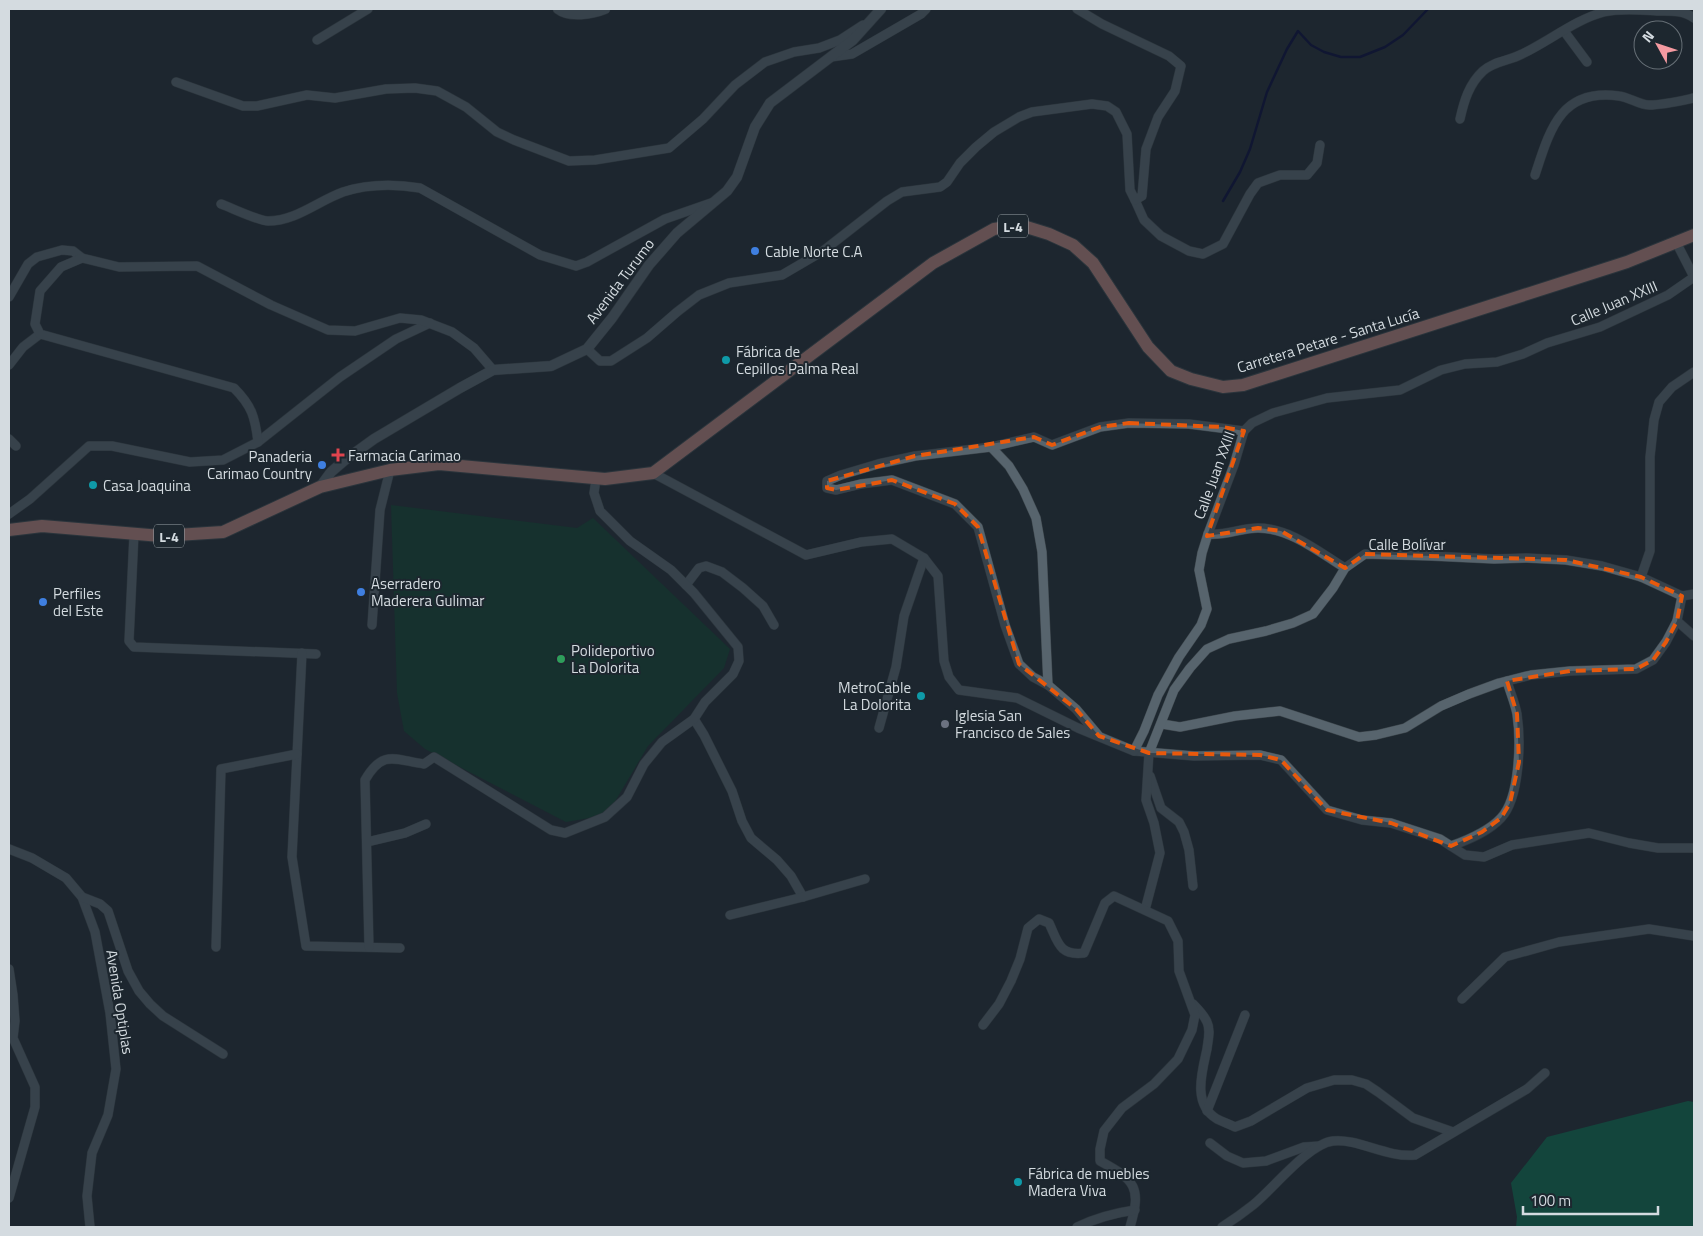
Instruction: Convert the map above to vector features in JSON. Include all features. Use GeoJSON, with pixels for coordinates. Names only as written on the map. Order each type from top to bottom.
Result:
{"type":"FeatureCollection","features":[{"type":"Feature","properties":{"kind":"main road","name":"Carretera Petare - Santa Lucía"},"geometry":{"type":"LineString","coordinates":[[9,530],[42,526],[161,536],[223,532],[320,487],[390,470],[439,464],[596,479],[654,473],[933,263],[994,229],[1020,224],[1073,245],[1093,263],[1148,348],[1171,371],[1223,388],[1243,386],[1507,301],[1627,262],[1694,235]]}},
{"type":"Feature","properties":{"kind":"street"},"geometry":{"type":"LineString","coordinates":[[317,40],[368,9]]}},
{"type":"Feature","properties":{"kind":"street"},"geometry":{"type":"LineString","coordinates":[[558,9],[562,12],[575,14],[605,9]]}},
{"type":"Feature","properties":{"kind":"street","name":"Avenida Turumo"},"geometry":{"type":"LineString","coordinates":[[320,487],[331,472],[374,439],[493,370],[551,366],[587,349],[612,318],[649,265],[677,233],[726,191],[737,177],[755,127],[770,103],[853,40],[881,9]]}},
{"type":"Feature","properties":{"kind":"street"},"geometry":{"type":"LineString","coordinates":[[830,57],[852,54],[921,14],[926,9]]}},
{"type":"Feature","properties":{"kind":"street"},"geometry":{"type":"LineString","coordinates":[[1077,9],[1102,24],[1169,56],[1181,66],[1175,91],[1158,117],[1146,148],[1142,196],[1135,200]]}},
{"type":"Feature","properties":{"kind":"street"},"geometry":{"type":"LineString","coordinates":[[1460,119],[1467,94],[1484,70],[1497,63],[1521,55],[1593,15],[1616,10],[1676,11],[1689,14],[1694,18]]}},
{"type":"Feature","properties":{"kind":"street"},"geometry":{"type":"LineString","coordinates":[[176,82],[244,106],[257,106],[307,95],[335,98],[386,89],[415,88],[437,91],[466,106],[497,132],[514,140],[569,161],[595,160],[669,148],[703,119],[735,85],[765,62],[794,52],[819,48],[840,40],[872,20]]}},
{"type":"Feature","properties":{"kind":"street"},"geometry":{"type":"LineString","coordinates":[[1564,31],[1587,62]]}},
{"type":"Feature","properties":{"kind":"street"},"geometry":{"type":"LineString","coordinates":[[1535,175],[1551,130],[1563,112],[1576,101],[1591,95],[1604,95],[1620,96],[1650,105],[1694,98]]}},
{"type":"Feature","properties":{"kind":"street"},"geometry":{"type":"LineString","coordinates":[[587,349],[600,361],[611,361],[647,338],[676,312],[699,295],[729,283],[782,275],[823,251],[887,201],[902,192],[940,187],[947,182],[960,163],[976,147],[1010,122],[1032,112],[1092,104],[1107,106],[1116,112],[1127,134],[1130,190],[1144,220],[1161,236],[1189,251],[1203,254],[1223,244],[1258,183],[1280,175],[1307,175],[1317,163],[1320,145]]}},
{"type":"Feature","properties":{"kind":"street"},"geometry":{"type":"LineString","coordinates":[[221,204],[266,221],[287,219],[344,192],[375,186],[400,185],[420,188],[540,255],[576,266],[587,262],[665,219],[711,203]]}},
{"type":"Feature","properties":{"kind":"street"},"geometry":{"type":"LineString","coordinates":[[1676,242],[1694,277]]}},
{"type":"Feature","properties":{"kind":"street"},"geometry":{"type":"LineString","coordinates":[[9,296],[28,264],[37,257],[62,250],[73,252],[82,258],[119,267],[197,266],[271,305],[328,330],[355,331],[400,318],[421,320],[452,332],[474,348],[493,370]]}},
{"type":"Feature","properties":{"kind":"street"},"geometry":{"type":"LineString","coordinates":[[82,258],[61,266],[40,291],[35,324],[40,334],[234,388],[245,399],[255,418],[258,442]]}},
{"type":"Feature","properties":{"kind":"street","name":"Calle Juan XXIII"},"geometry":{"type":"LineString","coordinates":[[1134,751],[1158,694],[1179,656],[1201,625],[1207,609],[1199,570],[1208,534],[1234,465],[1244,431],[1252,423],[1273,412],[1327,398],[1400,390],[1441,370],[1465,364],[1497,362],[1523,354],[1547,343],[1600,327],[1668,295],[1694,277]]}},
{"type":"Feature","properties":{"kind":"street"},"geometry":{"type":"LineString","coordinates":[[9,514],[30,499],[89,446],[112,446],[190,462],[223,460],[258,442],[340,377],[396,339],[430,324]]}},
{"type":"Feature","properties":{"kind":"street"},"geometry":{"type":"LineString","coordinates":[[9,365],[23,347],[40,334]]}},
{"type":"Feature","properties":{"kind":"street"},"geometry":{"type":"LineString","coordinates":[[1641,576],[1650,551],[1650,457],[1654,420],[1659,402],[1672,387],[1694,372]]}},
{"type":"Feature","properties":{"kind":"street"},"geometry":{"type":"LineString","coordinates":[[1099,736],[1076,709],[1019,664],[1005,625],[978,527],[955,504],[892,480],[861,484],[836,490],[827,488],[827,481],[878,464],[915,456],[991,446],[1034,437],[1052,445],[1100,427],[1129,423],[1189,424],[1244,431]]}},
{"type":"Feature","properties":{"kind":"street"},"geometry":{"type":"LineString","coordinates":[[9,439],[16,446]]}},
{"type":"Feature","properties":{"kind":"street"},"geometry":{"type":"LineString","coordinates":[[991,446],[1009,466],[1023,488],[1036,518],[1042,552],[1048,685]]}},
{"type":"Feature","properties":{"kind":"street"},"geometry":{"type":"LineString","coordinates":[[372,625],[380,510],[390,470]]}},
{"type":"Feature","properties":{"kind":"street"},"geometry":{"type":"LineString","coordinates":[[654,473],[806,555],[861,542],[892,539],[924,558],[938,576],[944,661],[949,677],[959,690],[1017,698],[1134,751],[1194,756],[1260,754],[1281,760],[1327,810],[1362,820],[1391,823],[1440,839],[1465,855],[1484,857],[1512,845],[1589,833],[1658,848],[1694,848]]}},
{"type":"Feature","properties":{"kind":"street"},"geometry":{"type":"LineString","coordinates":[[369,947],[365,780],[370,771],[380,761],[391,757],[424,764],[434,757],[551,830],[565,833],[605,817],[627,797],[644,764],[662,742],[694,719],[705,702],[733,674],[739,661],[738,647],[671,570],[630,541],[600,511],[594,493],[596,479]]}},
{"type":"Feature","properties":{"kind":"street"},"geometry":{"type":"LineString","coordinates":[[1208,534],[1258,528],[1281,531],[1345,568]]}},
{"type":"Feature","properties":{"kind":"street"},"geometry":{"type":"LineString","coordinates":[[134,534],[129,641],[134,647],[316,654]]}},
{"type":"Feature","properties":{"kind":"street","name":"Calle Bolívar"},"geometry":{"type":"LineString","coordinates":[[1149,753],[1174,690],[1207,649],[1229,639],[1266,631],[1313,614],[1333,588],[1345,568],[1365,554],[1566,560],[1602,566],[1641,576],[1682,596]]}},
{"type":"Feature","properties":{"kind":"street"},"geometry":{"type":"LineString","coordinates":[[879,728],[896,667],[904,616],[924,558]]}},
{"type":"Feature","properties":{"kind":"street"},"geometry":{"type":"LineString","coordinates":[[686,585],[699,568],[706,566],[722,572],[763,606],[774,625]]}},
{"type":"Feature","properties":{"kind":"street"},"geometry":{"type":"LineString","coordinates":[[1162,724],[1180,727],[1235,716],[1280,711],[1359,737],[1405,728],[1441,706],[1507,681],[1531,675],[1570,671],[1636,670],[1653,660],[1666,642],[1677,621],[1682,596],[1694,594]]}},
{"type":"Feature","properties":{"kind":"street"},"geometry":{"type":"LineString","coordinates":[[1677,621],[1694,636]]}},
{"type":"Feature","properties":{"kind":"street"},"geometry":{"type":"LineString","coordinates":[[302,653],[292,857],[306,946],[400,948]]}},
{"type":"Feature","properties":{"kind":"street"},"geometry":{"type":"LineString","coordinates":[[1451,846],[1464,841],[1501,818],[1510,803],[1519,762],[1517,714],[1507,681]]}},
{"type":"Feature","properties":{"kind":"street"},"geometry":{"type":"LineString","coordinates":[[694,719],[704,734],[732,791],[742,821],[751,838],[777,860],[791,876],[803,897]]}},
{"type":"Feature","properties":{"kind":"street"},"geometry":{"type":"LineString","coordinates":[[1145,910],[1160,853],[1154,823],[1146,800],[1149,753]]}},
{"type":"Feature","properties":{"kind":"street"},"geometry":{"type":"LineString","coordinates":[[216,947],[221,769],[297,754]]}},
{"type":"Feature","properties":{"kind":"street"},"geometry":{"type":"LineString","coordinates":[[1149,774],[1162,808],[1179,822],[1184,832],[1189,850],[1193,886]]}},
{"type":"Feature","properties":{"kind":"street"},"geometry":{"type":"LineString","coordinates":[[367,842],[405,833],[426,824]]}},
{"type":"Feature","properties":{"kind":"street","name":"Avenida Optiplas"},"geometry":{"type":"LineString","coordinates":[[9,849],[32,858],[66,878],[82,897],[95,932],[110,1013],[116,1069],[108,1115],[92,1153],[86,1196],[90,1227]]}},
{"type":"Feature","properties":{"kind":"street"},"geometry":{"type":"LineString","coordinates":[[730,914],[803,897],[865,879]]}},
{"type":"Feature","properties":{"kind":"street"},"geometry":{"type":"LineString","coordinates":[[983,1025],[999,1004],[1011,981],[1020,959],[1028,928],[1039,919],[1050,923],[1064,951],[1073,955],[1084,954],[1105,903],[1114,896],[1168,921],[1178,941],[1179,971],[1195,1015],[1192,1030],[1178,1060],[1154,1084],[1122,1108],[1104,1131],[1100,1149],[1100,1161],[1118,1171],[1132,1182],[1136,1196],[1135,1210],[1130,1227]]}},
{"type":"Feature","properties":{"kind":"street"},"geometry":{"type":"LineString","coordinates":[[82,897],[100,904],[108,911],[128,970],[139,991],[150,1004],[163,1016],[223,1054]]}},
{"type":"Feature","properties":{"kind":"street"},"geometry":{"type":"LineString","coordinates":[[1462,999],[1505,957],[1559,942],[1649,930],[1694,936]]}},
{"type":"Feature","properties":{"kind":"street"},"geometry":{"type":"LineString","coordinates":[[9,969],[14,1012],[13,1038],[35,1087],[35,1107],[9,1198]]}},
{"type":"Feature","properties":{"kind":"street"},"geometry":{"type":"LineString","coordinates":[[1191,1002],[1208,1024],[1209,1035],[1200,1083],[1202,1101],[1208,1111],[1217,1119],[1235,1127],[1251,1121],[1307,1088],[1334,1080],[1352,1080],[1366,1084],[1413,1118],[1453,1132]]}},
{"type":"Feature","properties":{"kind":"street"},"geometry":{"type":"LineString","coordinates":[[1208,1111],[1245,1015]]}},
{"type":"Feature","properties":{"kind":"street"},"geometry":{"type":"LineString","coordinates":[[1222,1227],[1254,1205],[1319,1146],[1332,1141],[1347,1142],[1403,1156],[1415,1155],[1527,1089],[1545,1072]]}},
{"type":"Feature","properties":{"kind":"street"},"geometry":{"type":"LineString","coordinates":[[1210,1143],[1227,1156],[1243,1163],[1266,1161],[1304,1147],[1319,1146]]}},
{"type":"Feature","properties":{"kind":"street"},"geometry":{"type":"LineString","coordinates":[[1077,1227],[1090,1220],[1113,1213],[1135,1210]]}},
{"type":"Feature","properties":{"kind":"highlighted area"},"geometry":{"type":"Polygon","coordinates":[[[1129,423],[1222,427],[1244,431],[1207,536],[1258,528],[1281,531],[1345,568],[1365,554],[1566,560],[1641,577],[1682,596],[1677,621],[1666,642],[1653,660],[1636,669],[1570,671],[1507,681],[1517,714],[1519,762],[1510,803],[1501,818],[1482,832],[1451,846],[1391,823],[1327,810],[1281,760],[1260,755],[1149,753],[1099,736],[1076,709],[1019,664],[978,527],[955,504],[892,480],[836,490],[827,488],[827,481],[915,456],[1034,437],[1052,445],[1100,427],[1129,423]]]}},
{"type":"Feature","properties":{"kind":"green space","name":"Polideportivo La Dolorita"},"geometry":{"type":"Polygon","coordinates":[[[391,505],[577,528],[593,518],[730,649],[724,668],[648,746],[607,815],[566,822],[425,749],[404,731],[397,693],[391,505]]]}},
{"type":"Feature","properties":{"kind":"green space"},"geometry":{"type":"Polygon","coordinates":[[[1688,1101],[1694,1102],[1694,1227],[1516,1227],[1517,1217],[1511,1183],[1547,1137],[1688,1101]]]}},
{"type":"Feature","properties":{"kind":"waterway"},"geometry":{"type":"LineString","coordinates":[[1223,201],[1240,172],[1250,149],[1267,92],[1287,49],[1298,31],[1311,45],[1324,52],[1341,57],[1360,57],[1385,47],[1403,35],[1428,9]]}},
{"type":"Feature","properties":{"kind":"place","name":"Cable Norte C.A"},"geometry":{"type":"Point","coordinates":[755,251]}},
{"type":"Feature","properties":{"kind":"place","name":"Fábrica de Cepillos Palma Real"},"geometry":{"type":"Point","coordinates":[726,360]}},
{"type":"Feature","properties":{"kind":"place","name":"Farmacia Carimao"},"geometry":{"type":"Point","coordinates":[338,455]}},
{"type":"Feature","properties":{"kind":"place","name":"Panaderia Carimao Country"},"geometry":{"type":"Point","coordinates":[322,465]}},
{"type":"Feature","properties":{"kind":"place","name":"Casa Joaquina"},"geometry":{"type":"Point","coordinates":[93,485]}},
{"type":"Feature","properties":{"kind":"place","name":"Aserradero Maderera Gulimar"},"geometry":{"type":"Point","coordinates":[361,592]}},
{"type":"Feature","properties":{"kind":"place","name":"Perfiles del Este"},"geometry":{"type":"Point","coordinates":[43,602]}},
{"type":"Feature","properties":{"kind":"place","name":"Polideportivo La Dolorita"},"geometry":{"type":"Point","coordinates":[561,659]}},
{"type":"Feature","properties":{"kind":"place","name":"MetroCable La Dolorita"},"geometry":{"type":"Point","coordinates":[921,696]}},
{"type":"Feature","properties":{"kind":"place","name":"Iglesia San Francisco de Sales"},"geometry":{"type":"Point","coordinates":[945,724]}},
{"type":"Feature","properties":{"kind":"place","name":"Fábrica de muebles Madera Viva"},"geometry":{"type":"Point","coordinates":[1018,1182]}}]}
